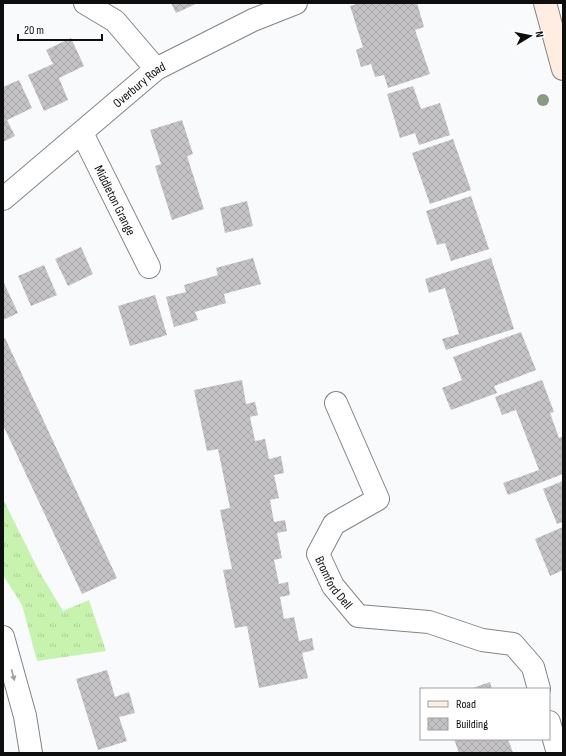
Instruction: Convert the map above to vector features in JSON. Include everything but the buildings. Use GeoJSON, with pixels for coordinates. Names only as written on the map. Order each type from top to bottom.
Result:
{"type":"FeatureCollection","features":[{"type":"Feature","properties":{"kind":"main road"},"geometry":{"type":"LineString","coordinates":[[545,3],[563,68]]}},
{"type":"Feature","properties":{"kind":"street"},"geometry":{"type":"LineString","coordinates":[[85,3],[115,21],[156,69]]}},
{"type":"Feature","properties":{"kind":"street","name":"Overbury Road"},"geometry":{"type":"LineString","coordinates":[[3,199],[156,69],[253,20],[296,3]]}},
{"type":"Feature","properties":{"kind":"street","name":"Middleton Grange"},"geometry":{"type":"LineString","coordinates":[[82,133],[149,267]]}},
{"type":"Feature","properties":{"kind":"street","name":"Bromford Dell"},"geometry":{"type":"LineString","coordinates":[[336,403],[378,499],[334,524],[318,554],[333,586],[358,616],[429,622],[482,640],[513,644],[533,667],[539,688]]}},
{"type":"Feature","properties":{"kind":"street"},"geometry":{"type":"LineString","coordinates":[[3,638],[25,716],[32,753]]}},
{"type":"Feature","properties":{"kind":"street"},"geometry":{"type":"LineString","coordinates":[[550,725],[558,753]]}},
{"type":"Feature","properties":{"kind":"green space"},"geometry":{"type":"Polygon","coordinates":[[[3,499],[40,573],[63,611],[89,600],[106,651],[37,661],[22,605],[3,575],[3,499]]]}}]}
